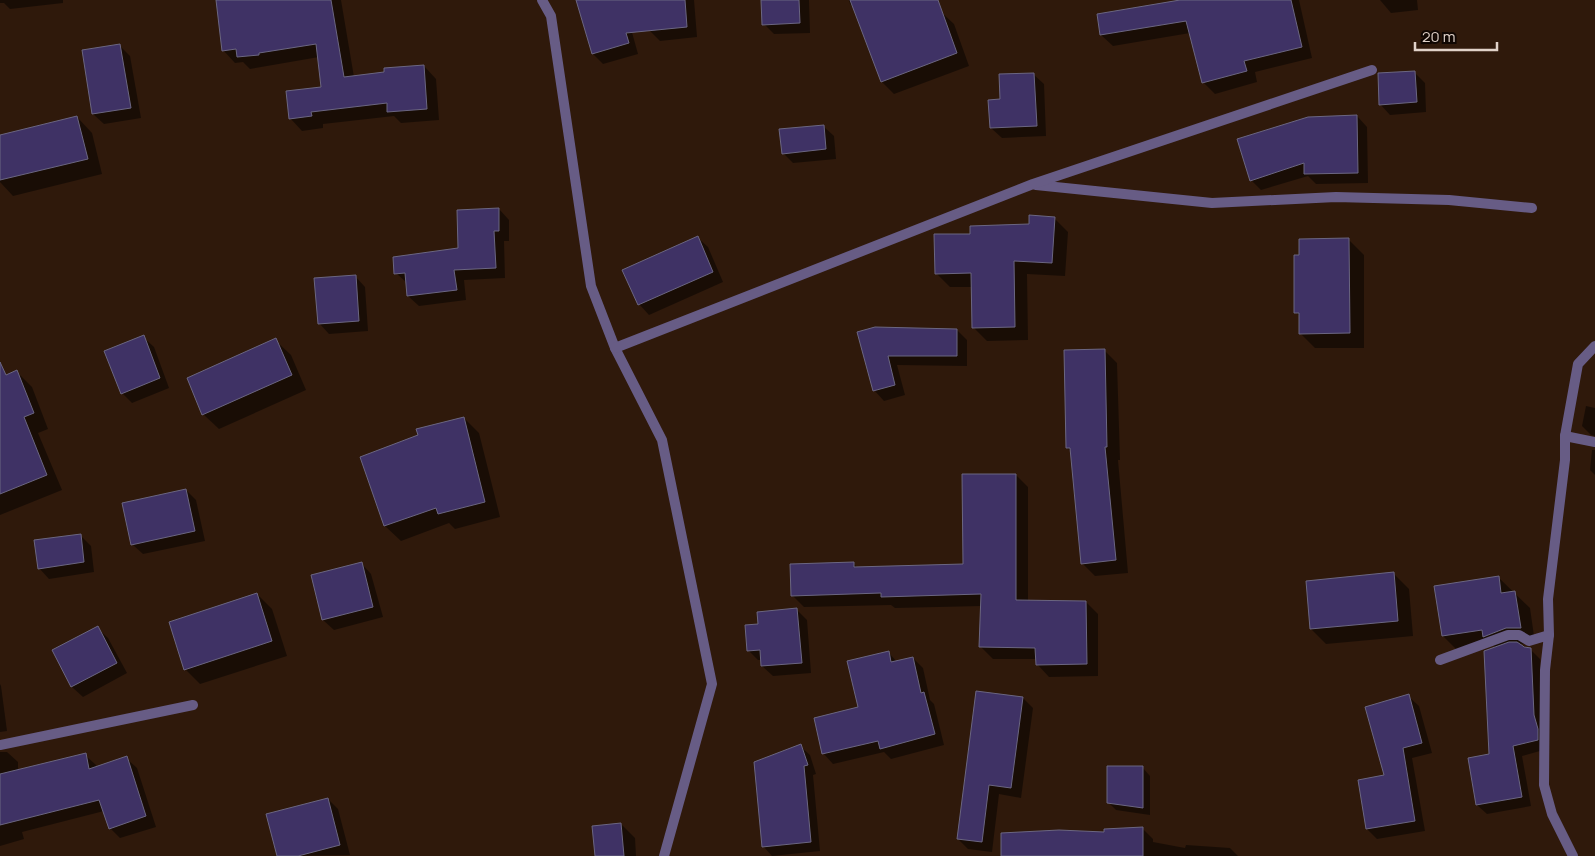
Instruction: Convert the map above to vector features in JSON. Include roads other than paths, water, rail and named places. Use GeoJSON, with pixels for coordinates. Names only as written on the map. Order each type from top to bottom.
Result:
{"type":"FeatureCollection","features":[{"type":"Feature","properties":{"kind":"street"},"geometry":{"type":"LineString","coordinates":[[542,0],[551,16],[591,286],[616,348],[662,440],[712,684],[664,856]]}},
{"type":"Feature","properties":{"kind":"street"},"geometry":{"type":"LineString","coordinates":[[616,348],[1032,184],[1372,70]]}},
{"type":"Feature","properties":{"kind":"street"},"geometry":{"type":"LineString","coordinates":[[1032,184],[1212,203],[1336,197],[1449,200],[1532,208]]}},
{"type":"Feature","properties":{"kind":"street"},"geometry":{"type":"LineString","coordinates":[[1573,856],[1552,814],[1544,785],[1545,670],[1549,635],[1548,599],[1565,460],[1565,436],[1578,364],[1595,346]]}},
{"type":"Feature","properties":{"kind":"street"},"geometry":{"type":"LineString","coordinates":[[1565,436],[1595,442]]}},
{"type":"Feature","properties":{"kind":"street"},"geometry":{"type":"LineString","coordinates":[[1440,660],[1508,635],[1519,635],[1530,641],[1549,635]]}},
{"type":"Feature","properties":{"kind":"street"},"geometry":{"type":"LineString","coordinates":[[0,745],[193,705]]}}]}
